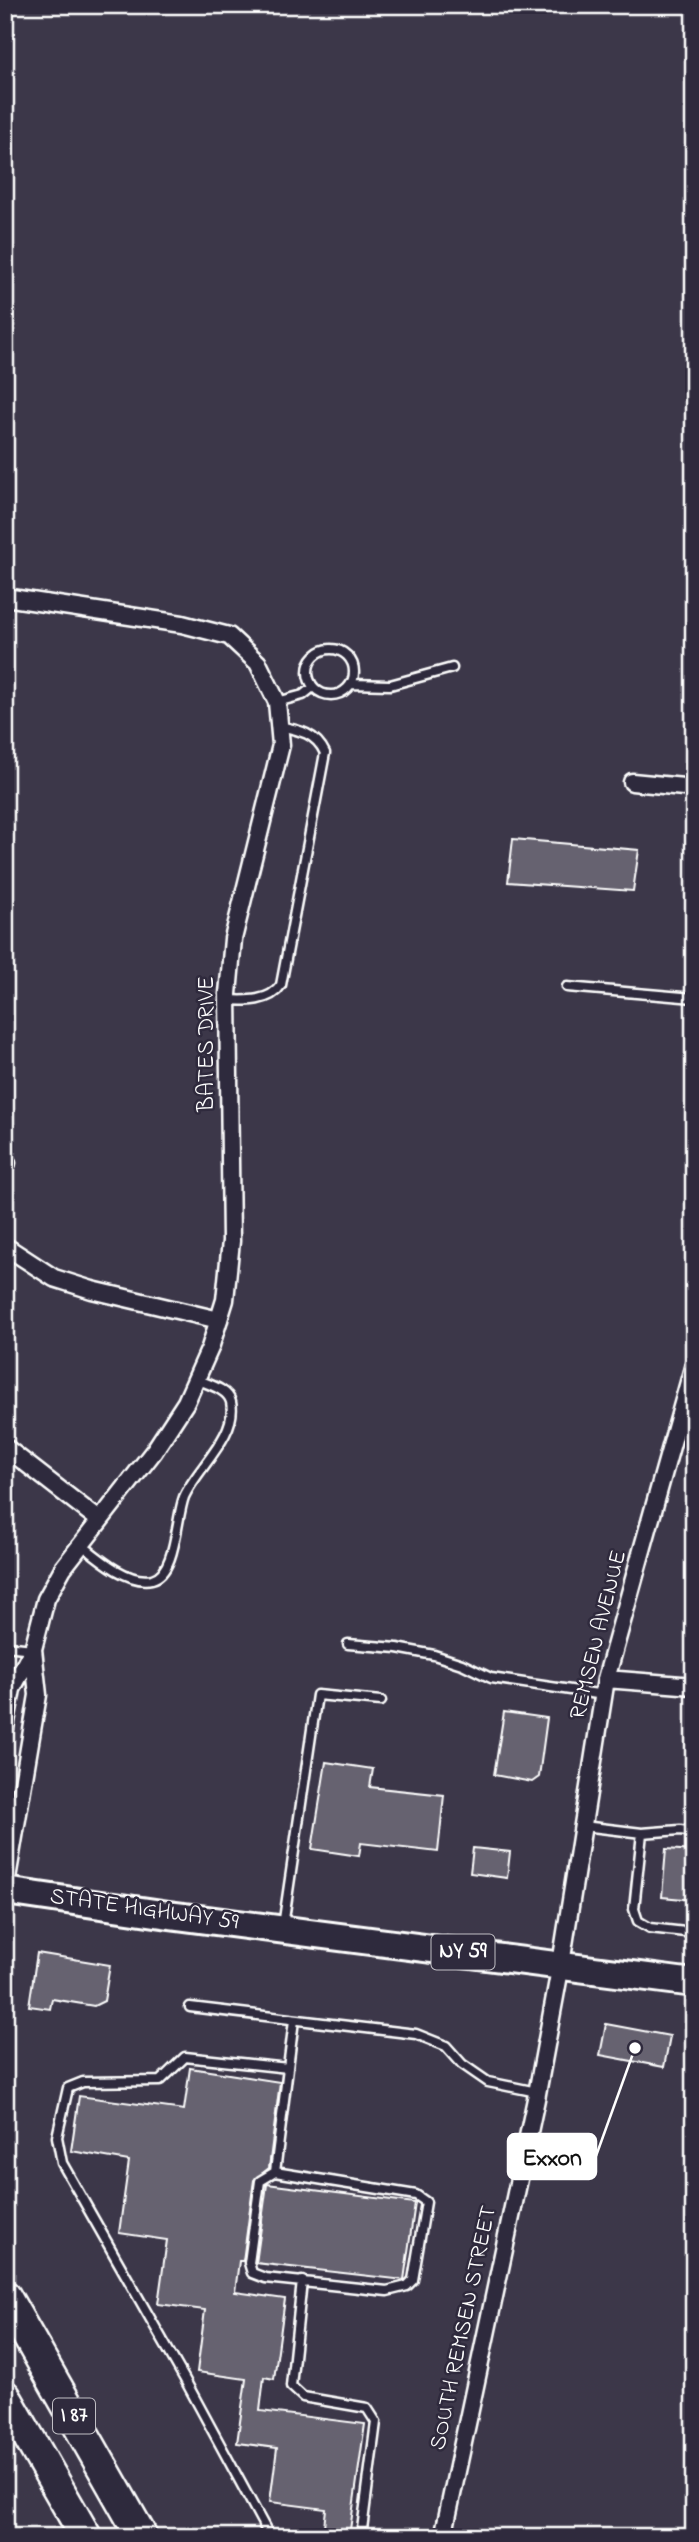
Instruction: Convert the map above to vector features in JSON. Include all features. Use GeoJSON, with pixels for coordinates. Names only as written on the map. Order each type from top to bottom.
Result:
{"type":"FeatureCollection","features":[{"type":"Feature","properties":{"kind":"highway","name":"I 87"},"geometry":{"type":"LineString","coordinates":[[5,2296],[142,2537]]}},
{"type":"Feature","properties":{"kind":"highway","name":"I 87"},"geometry":{"type":"LineString","coordinates":[[5,2396],[86,2537]]}},
{"type":"Feature","properties":{"kind":"main road","name":"STATE HIGHWAY 59"},"geometry":{"type":"LineString","coordinates":[[5,1890],[283,1929]]}},
{"type":"Feature","properties":{"kind":"main road","name":"NY 59"},"geometry":{"type":"LineString","coordinates":[[283,1929],[694,1983]]}},
{"type":"Feature","properties":{"kind":"street","name":"BATES DRIVE"},"geometry":{"type":"LineString","coordinates":[[5,597],[182,624],[229,636],[258,663],[277,702],[281,745],[233,939],[228,1000],[231,1241],[225,1300],[211,1348],[186,1402],[154,1451],[63,1568],[46,1599],[33,1649],[12,1689],[5,1728]]}},
{"type":"Feature","properties":{"kind":"street"},"geometry":{"type":"LineString","coordinates":[[632,782],[694,788]]}},
{"type":"Feature","properties":{"kind":"street"},"geometry":{"type":"LineString","coordinates":[[5,1246],[54,1278],[92,1290],[219,1320]]}},
{"type":"Feature","properties":{"kind":"street","name":"REMSEN AVENUE"},"geometry":{"type":"LineString","coordinates":[[561,1964],[605,1687],[694,1364]]}},
{"type":"Feature","properties":{"kind":"street"},"geometry":{"type":"LineString","coordinates":[[5,1447],[99,1520]]}},
{"type":"Feature","properties":{"kind":"street","name":"BATES DRIVE"},"geometry":{"type":"LineString","coordinates":[[5,1890],[38,1695],[33,1649]]}},
{"type":"Feature","properties":{"kind":"street"},"geometry":{"type":"LineString","coordinates":[[605,1687],[694,1686]]}},
{"type":"Feature","properties":{"kind":"street","name":"SOUTH REMSEN STREET"},"geometry":{"type":"LineString","coordinates":[[443,2537],[537,2092],[561,1964]]}},
{"type":"Feature","properties":{"kind":"lane"},"geometry":{"type":"LineString","coordinates":[[325,649],[340,651],[347,655],[354,669],[351,684],[340,694],[318,692],[309,680],[308,665],[317,652],[325,649]]}},
{"type":"Feature","properties":{"kind":"lane"},"geometry":{"type":"LineString","coordinates":[[351,684],[390,685],[452,668]]}},
{"type":"Feature","properties":{"kind":"lane"},"geometry":{"type":"LineString","coordinates":[[277,702],[303,695],[313,687]]}},
{"type":"Feature","properties":{"kind":"lane"},"geometry":{"type":"LineString","coordinates":[[228,1000],[249,1001],[264,997],[276,993],[281,985],[325,752],[316,738],[279,726]]}},
{"type":"Feature","properties":{"kind":"lane"},"geometry":{"type":"LineString","coordinates":[[567,987],[694,998]]}},
{"type":"Feature","properties":{"kind":"lane"},"geometry":{"type":"LineString","coordinates":[[81,1544],[111,1568],[150,1580],[162,1575],[168,1565],[184,1497],[225,1434],[231,1415],[231,1400],[224,1392],[196,1379]]}},
{"type":"Feature","properties":{"kind":"lane"},"geometry":{"type":"LineString","coordinates":[[348,1644],[422,1652],[462,1664],[491,1678],[605,1687]]}},
{"type":"Feature","properties":{"kind":"lane"},"geometry":{"type":"LineString","coordinates":[[5,1646],[33,1649]]}},
{"type":"Feature","properties":{"kind":"lane"},"geometry":{"type":"LineString","coordinates":[[283,1929],[317,1695],[381,1701]]}},
{"type":"Feature","properties":{"kind":"lane"},"geometry":{"type":"LineString","coordinates":[[583,1826],[642,1833],[680,1830],[694,1832]]}},
{"type":"Feature","properties":{"kind":"lane"},"geometry":{"type":"LineString","coordinates":[[642,1833],[634,1909],[638,1921],[650,1928],[694,1933]]}},
{"type":"Feature","properties":{"kind":"lane"},"geometry":{"type":"LineString","coordinates":[[190,2007],[416,2034],[446,2046],[462,2064],[488,2082],[537,2092]]}},
{"type":"Feature","properties":{"kind":"lane"},"geometry":{"type":"LineString","coordinates":[[275,2172],[294,2020]]}},
{"type":"Feature","properties":{"kind":"lane"},"geometry":{"type":"LineString","coordinates":[[270,2537],[184,2378],[62,2164],[57,2137],[68,2088],[83,2082],[160,2081],[185,2057],[288,2068]]}},
{"type":"Feature","properties":{"kind":"lane"},"geometry":{"type":"LineString","coordinates":[[275,2172],[416,2195],[426,2202],[413,2280],[407,2286],[387,2291],[265,2277],[252,2273],[249,2263],[260,2181],[275,2172]]}},
{"type":"Feature","properties":{"kind":"lane"},"geometry":{"type":"LineString","coordinates":[[302,2281],[291,2386],[303,2397],[367,2408],[376,2422],[361,2537]]}},
{"type":"Feature","properties":{"kind":"building"},"geometry":{"type":"Polygon","coordinates":[[[513,839],[639,850],[633,891],[508,882],[513,839]]]}},
{"type":"Feature","properties":{"kind":"building"},"geometry":{"type":"Polygon","coordinates":[[[504,1712],[547,1718],[539,1777],[532,1782],[494,1775],[504,1712]]]}},
{"type":"Feature","properties":{"kind":"building"},"geometry":{"type":"Polygon","coordinates":[[[326,1762],[373,1769],[370,1787],[444,1795],[438,1852],[361,1843],[359,1856],[312,1849],[326,1762]]]}},
{"type":"Feature","properties":{"kind":"building"},"geometry":{"type":"Polygon","coordinates":[[[473,1848],[510,1852],[507,1878],[470,1873],[473,1848]]]}},
{"type":"Feature","properties":{"kind":"building"},"geometry":{"type":"Polygon","coordinates":[[[666,1849],[694,1851],[694,1900],[662,1897],[666,1849]]]}},
{"type":"Feature","properties":{"kind":"building"},"geometry":{"type":"Polygon","coordinates":[[[37,1953],[110,1965],[104,2001],[94,2006],[52,1999],[50,2009],[29,2006],[37,1953]]]}},
{"type":"Feature","properties":{"kind":"building"},"geometry":{"type":"Polygon","coordinates":[[[606,2024],[670,2036],[664,2067],[600,2055],[606,2024]]]}},
{"type":"Feature","properties":{"kind":"building"},"geometry":{"type":"Polygon","coordinates":[[[190,2068],[280,2082],[269,2168],[254,2180],[243,2261],[239,2261],[235,2292],[285,2299],[274,2379],[264,2377],[260,2411],[365,2424],[349,2537],[323,2535],[326,2509],[270,2502],[277,2448],[237,2443],[246,2379],[197,2372],[205,2310],[158,2304],[167,2240],[119,2233],[129,2161],[71,2151],[79,2096],[184,2110],[190,2068]]]}},
{"type":"Feature","properties":{"kind":"building"},"geometry":{"type":"Polygon","coordinates":[[[267,2184],[415,2203],[404,2280],[256,2263],[267,2184]]]}},
{"type":"Feature","properties":{"kind":"place","name":"Exxon"},"geometry":{"type":"Point","coordinates":[635,2048]}}]}
